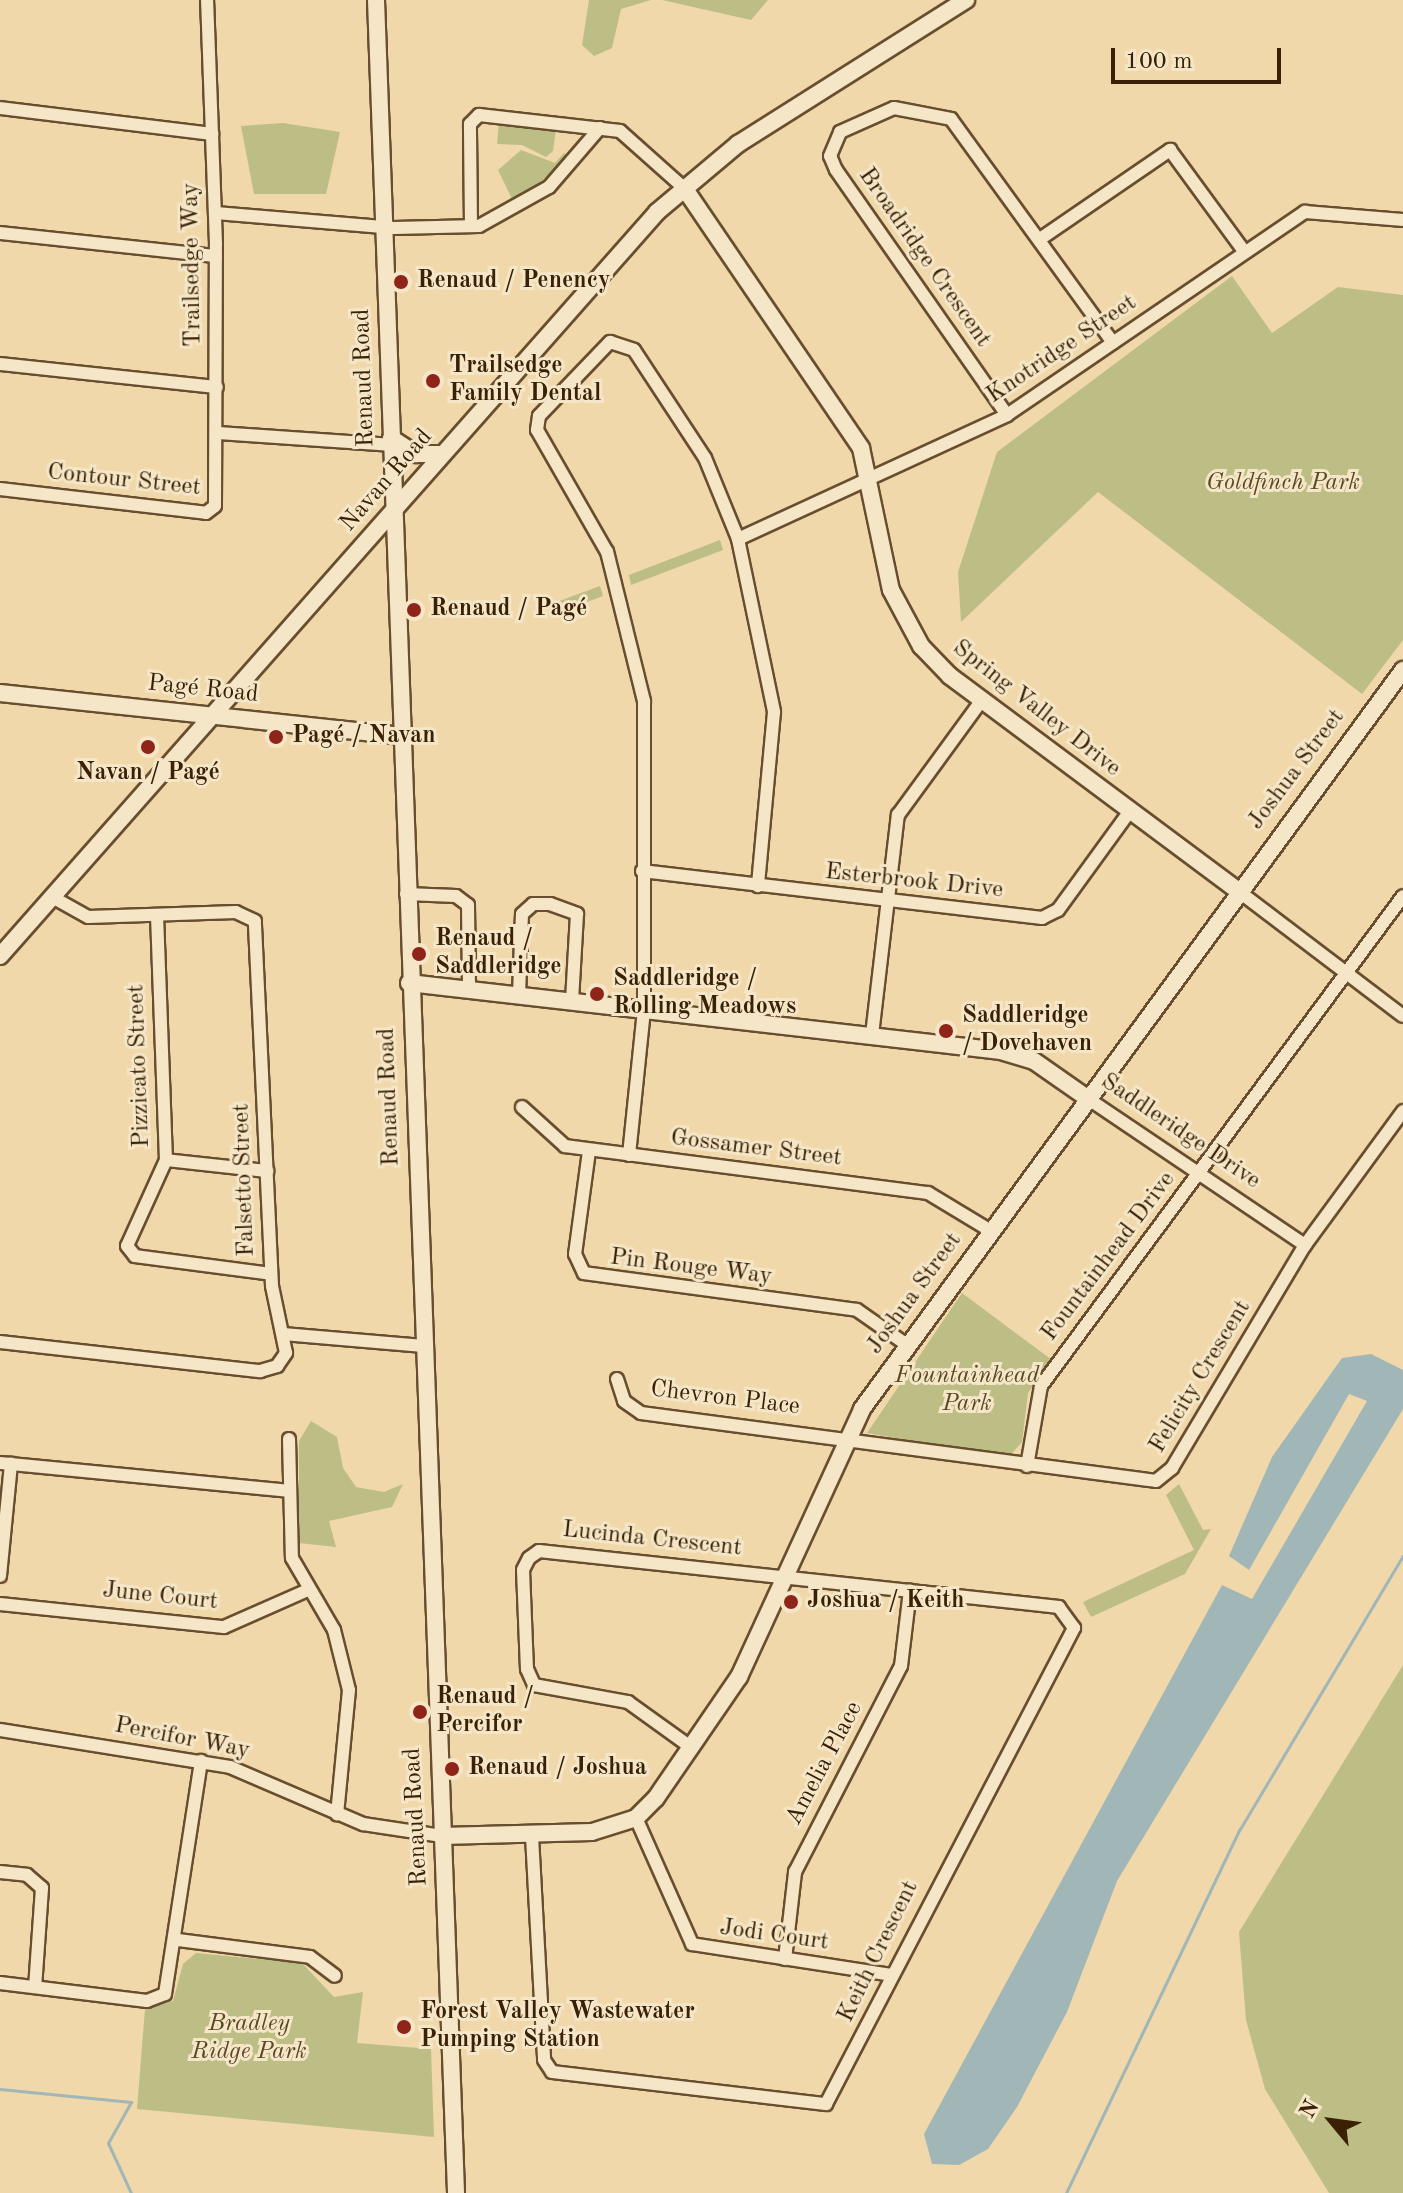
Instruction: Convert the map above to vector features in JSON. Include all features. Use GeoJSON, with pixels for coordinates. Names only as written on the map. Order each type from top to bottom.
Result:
{"type":"FeatureCollection","features":[{"type":"Feature","properties":{"kind":"street","name":"Trailsedge Way"},"geometry":{"type":"LineString","coordinates":[[207,0],[216,213],[217,433]]}},
{"type":"Feature","properties":{"kind":"street","name":"Renaud Road"},"geometry":{"type":"LineString","coordinates":[[376,0],[409,983],[456,2193]]}},
{"type":"Feature","properties":{"kind":"street","name":"Navan Road"},"geometry":{"type":"LineString","coordinates":[[0,956],[602,271],[685,189],[738,144],[966,0]]}},
{"type":"Feature","properties":{"kind":"street"},"geometry":{"type":"LineString","coordinates":[[0,108],[212,134]]}},
{"type":"Feature","properties":{"kind":"street","name":"Broadridge Crescent"},"geometry":{"type":"LineString","coordinates":[[1007,415],[836,170],[832,143],[871,114],[894,108],[951,119],[1113,343]]}},
{"type":"Feature","properties":{"kind":"street"},"geometry":{"type":"LineString","coordinates":[[471,226],[472,120],[487,114],[600,128],[629,136],[685,189]]}},
{"type":"Feature","properties":{"kind":"street"},"geometry":{"type":"LineString","coordinates":[[216,213],[383,227],[471,226],[549,187],[600,128]]}},
{"type":"Feature","properties":{"kind":"street"},"geometry":{"type":"LineString","coordinates":[[1040,239],[1170,150],[1244,251]]}},
{"type":"Feature","properties":{"kind":"street","name":"Spring Valley Drive"},"geometry":{"type":"LineString","coordinates":[[685,189],[847,422],[873,479],[886,572],[903,618],[931,659],[1237,890]]}},
{"type":"Feature","properties":{"kind":"street","name":"Knotridge Street"},"geometry":{"type":"LineString","coordinates":[[738,539],[1007,415],[1305,212],[1403,220]]}},
{"type":"Feature","properties":{"kind":"street"},"geometry":{"type":"LineString","coordinates":[[0,233],[216,256]]}},
{"type":"Feature","properties":{"kind":"street"},"geometry":{"type":"LineString","coordinates":[[629,1155],[644,1009],[644,701],[607,552],[537,430],[539,416],[610,342],[634,350],[705,458],[738,539],[774,712],[758,886]]}},
{"type":"Feature","properties":{"kind":"street"},"geometry":{"type":"LineString","coordinates":[[0,364],[217,387]]}},
{"type":"Feature","properties":{"kind":"street"},"geometry":{"type":"LineString","coordinates":[[217,433],[391,442],[416,454],[442,454]]}},
{"type":"Feature","properties":{"kind":"street","name":"Contour Street"},"geometry":{"type":"LineString","coordinates":[[0,489],[210,512],[217,433]]}},
{"type":"Feature","properties":{"kind":"street","name":"Joshua Street"},"geometry":{"type":"LineString","coordinates":[[636,1818],[692,1748],[790,1578],[845,1436],[907,1345],[1237,890],[1403,670]]}},
{"type":"Feature","properties":{"kind":"street","name":"Pagé Road"},"geometry":{"type":"LineString","coordinates":[[0,693],[400,736]]}},
{"type":"Feature","properties":{"kind":"street"},"geometry":{"type":"LineString","coordinates":[[872,1035],[898,815],[982,700]]}},
{"type":"Feature","properties":{"kind":"street","name":"Esterbrook Drive"},"geometry":{"type":"LineString","coordinates":[[642,871],[887,901],[1052,915],[1130,811]]}},
{"type":"Feature","properties":{"kind":"street"},"geometry":{"type":"LineString","coordinates":[[1237,890],[1403,1016]]}},
{"type":"Feature","properties":{"kind":"street"},"geometry":{"type":"LineString","coordinates":[[406,894],[456,896],[468,905],[469,989]]}},
{"type":"Feature","properties":{"kind":"street","name":"Fountainhead Drive"},"geometry":{"type":"LineString","coordinates":[[1027,1466],[1041,1386],[1403,896]]}},
{"type":"Feature","properties":{"kind":"street","name":"Falsetto Street"},"geometry":{"type":"LineString","coordinates":[[52,897],[81,916],[238,912],[257,924],[271,1274],[283,1334]]}},
{"type":"Feature","properties":{"kind":"street"},"geometry":{"type":"LineString","coordinates":[[519,995],[522,914],[533,904],[550,904],[577,914],[572,1001]]}},
{"type":"Feature","properties":{"kind":"street","name":"Pizzicato Street"},"geometry":{"type":"LineString","coordinates":[[157,915],[166,1160],[128,1235],[130,1252],[271,1274]]}},
{"type":"Feature","properties":{"kind":"street","name":"Saddleridge Drive"},"geometry":{"type":"LineString","coordinates":[[409,983],[872,1035],[1019,1055],[1305,1245]]}},
{"type":"Feature","properties":{"kind":"street","name":"Gossamer Street"},"geometry":{"type":"LineString","coordinates":[[522,1107],[548,1138],[589,1151],[928,1193],[991,1231]]}},
{"type":"Feature","properties":{"kind":"street","name":"Felicity Crescent"},"geometry":{"type":"LineString","coordinates":[[845,1436],[1027,1466],[1156,1481],[1167,1476],[1305,1245],[1403,1111]]}},
{"type":"Feature","properties":{"kind":"street","name":"Pin Rouge Way"},"geometry":{"type":"LineString","coordinates":[[589,1151],[575,1254],[584,1273],[857,1310],[907,1345]]}},
{"type":"Feature","properties":{"kind":"street"},"geometry":{"type":"LineString","coordinates":[[166,1160],[267,1171]]}},
{"type":"Feature","properties":{"kind":"street"},"geometry":{"type":"LineString","coordinates":[[0,1342],[260,1371],[282,1361],[283,1334],[423,1346]]}},
{"type":"Feature","properties":{"kind":"street","name":"Chevron Place"},"geometry":{"type":"LineString","coordinates":[[617,1379],[624,1401],[641,1413],[845,1436]]}},
{"type":"Feature","properties":{"kind":"street"},"geometry":{"type":"LineString","coordinates":[[289,1439],[292,1558],[334,1630],[349,1690],[337,1814]]}},
{"type":"Feature","properties":{"kind":"street"},"geometry":{"type":"LineString","coordinates":[[0,1576],[5,1463],[290,1491]]}},
{"type":"Feature","properties":{"kind":"street","name":"Lucinda Crescent"},"geometry":{"type":"LineString","coordinates":[[692,1748],[628,1702],[534,1685],[527,1669],[523,1570],[529,1558],[539,1551],[790,1578]]}},
{"type":"Feature","properties":{"kind":"street","name":"Keith Crescent"},"geometry":{"type":"LineString","coordinates":[[532,1836],[544,2060],[552,2072],[826,2104],[1074,1628],[1059,1607],[790,1578]]}},
{"type":"Feature","properties":{"kind":"street","name":"June Court"},"geometry":{"type":"LineString","coordinates":[[0,1604],[224,1627],[308,1590]]}},
{"type":"Feature","properties":{"kind":"street","name":"Amelia Place"},"geometry":{"type":"LineString","coordinates":[[785,1959],[795,1872],[901,1666],[910,1591]]}},
{"type":"Feature","properties":{"kind":"street","name":"Percifor Way"},"geometry":{"type":"LineString","coordinates":[[0,1730],[201,1761],[254,1775],[337,1814],[442,1836]]}},
{"type":"Feature","properties":{"kind":"street"},"geometry":{"type":"LineString","coordinates":[[0,1983],[157,2000],[171,1985],[201,1761]]}},
{"type":"Feature","properties":{"kind":"street"},"geometry":{"type":"LineString","coordinates":[[442,1836],[592,1832],[636,1818]]}},
{"type":"Feature","properties":{"kind":"street","name":"Jodi Court"},"geometry":{"type":"LineString","coordinates":[[636,1818],[692,1944],[892,1975]]}},
{"type":"Feature","properties":{"kind":"street"},"geometry":{"type":"LineString","coordinates":[[0,1872],[27,1875],[42,1888],[35,1987]]}},
{"type":"Feature","properties":{"kind":"street"},"geometry":{"type":"LineString","coordinates":[[178,1940],[310,1957],[335,1976]]}},
{"type":"Feature","properties":{"kind":"green space"},"geometry":{"type":"Polygon","coordinates":[[[589,0],[651,0],[621,9],[612,48],[594,56],[582,45],[589,0]]]}},
{"type":"Feature","properties":{"kind":"green space"},"geometry":{"type":"Polygon","coordinates":[[[662,0],[768,0],[751,20],[662,0]]]}},
{"type":"Feature","properties":{"kind":"green space"},"geometry":{"type":"Polygon","coordinates":[[[499,122],[556,129],[553,151],[546,157],[522,145],[497,144],[499,122]]]}},
{"type":"Feature","properties":{"kind":"green space"},"geometry":{"type":"Polygon","coordinates":[[[283,123],[340,132],[326,194],[254,194],[241,126],[283,123]]]}},
{"type":"Feature","properties":{"kind":"green space"},"geometry":{"type":"Polygon","coordinates":[[[521,150],[555,163],[564,153],[570,158],[514,203],[498,170],[521,150]]]}},
{"type":"Feature","properties":{"kind":"green space","name":"Goldfinch Park"},"geometry":{"type":"Polygon","coordinates":[[[1232,276],[1272,333],[1338,287],[1403,295],[1403,640],[1362,694],[1098,492],[961,622],[958,572],[997,452],[1232,276]]]}},
{"type":"Feature","properties":{"kind":"green space"},"geometry":{"type":"Polygon","coordinates":[[[720,540],[723,550],[631,585],[629,575],[720,540]]]}},
{"type":"Feature","properties":{"kind":"green space"},"geometry":{"type":"Polygon","coordinates":[[[600,586],[603,596],[557,613],[554,603],[600,586]]]}},
{"type":"Feature","properties":{"kind":"green space","name":"Fountainhead Park"},"geometry":{"type":"Polygon","coordinates":[[[962,1293],[1052,1360],[1028,1393],[1022,1442],[1008,1458],[867,1433],[962,1293]]]}},
{"type":"Feature","properties":{"kind":"green space"},"geometry":{"type":"Polygon","coordinates":[[[311,1421],[337,1437],[343,1468],[356,1487],[384,1492],[403,1484],[392,1507],[329,1521],[336,1547],[299,1543],[299,1441],[311,1421]]]}},
{"type":"Feature","properties":{"kind":"green space"},"geometry":{"type":"Polygon","coordinates":[[[1179,1484],[1203,1530],[1211,1529],[1185,1574],[1091,1617],[1083,1602],[1194,1550],[1166,1495],[1179,1484]]]}},
{"type":"Feature","properties":{"kind":"green space"},"geometry":{"type":"Polygon","coordinates":[[[1403,1665],[1403,2193],[1329,2193],[1265,2089],[1246,2020],[1239,1932],[1403,1665]]]}},
{"type":"Feature","properties":{"kind":"green space","name":"Bradley Ridge Park"},"geometry":{"type":"Polygon","coordinates":[[[196,1953],[302,1963],[334,1997],[363,1992],[357,2043],[431,2049],[434,2137],[137,2109],[145,2009],[173,2001],[183,1964],[196,1953]]]}},
{"type":"Feature","properties":{"kind":"shaded area"},"geometry":{"type":"Polygon","coordinates":[[[1371,1354],[1403,1370],[1403,1409],[1117,1881],[1067,2012],[1017,2107],[988,2149],[959,2165],[932,2164],[924,2134],[1222,1585],[1252,1599],[1367,1401],[1349,1394],[1249,1570],[1229,1556],[1272,1457],[1342,1358],[1371,1354]]]}},
{"type":"Feature","properties":{"kind":"waterway"},"geometry":{"type":"LineString","coordinates":[[1066,2193],[1240,1829],[1403,1556]]}},
{"type":"Feature","properties":{"kind":"waterway"},"geometry":{"type":"LineString","coordinates":[[0,2089],[131,2102],[108,2143],[131,2193]]}},
{"type":"Feature","properties":{"kind":"place","name":"Renaud / Penency"},"geometry":{"type":"Point","coordinates":[401,282]}},
{"type":"Feature","properties":{"kind":"place","name":"Trailsedge Family Dental"},"geometry":{"type":"Point","coordinates":[433,381]}},
{"type":"Feature","properties":{"kind":"place","name":"Renaud / Pagé"},"geometry":{"type":"Point","coordinates":[414,610]}},
{"type":"Feature","properties":{"kind":"place","name":"Pagé / Navan"},"geometry":{"type":"Point","coordinates":[276,737]}},
{"type":"Feature","properties":{"kind":"place","name":"Navan / Pagé"},"geometry":{"type":"Point","coordinates":[148,747]}},
{"type":"Feature","properties":{"kind":"place","name":"Renaud / Saddleridge"},"geometry":{"type":"Point","coordinates":[419,954]}},
{"type":"Feature","properties":{"kind":"place","name":"Saddleridge / Rolling Meadows"},"geometry":{"type":"Point","coordinates":[597,994]}},
{"type":"Feature","properties":{"kind":"place","name":"Saddleridge / Dovehaven"},"geometry":{"type":"Point","coordinates":[946,1031]}},
{"type":"Feature","properties":{"kind":"place","name":"Joshua / Keith"},"geometry":{"type":"Point","coordinates":[791,1602]}},
{"type":"Feature","properties":{"kind":"place","name":"Renaud / Percifor"},"geometry":{"type":"Point","coordinates":[420,1712]}},
{"type":"Feature","properties":{"kind":"place","name":"Renaud / Joshua"},"geometry":{"type":"Point","coordinates":[452,1769]}},
{"type":"Feature","properties":{"kind":"place","name":"Forest Valley Wastewater Pumping Station"},"geometry":{"type":"Point","coordinates":[404,2027]}}]}
